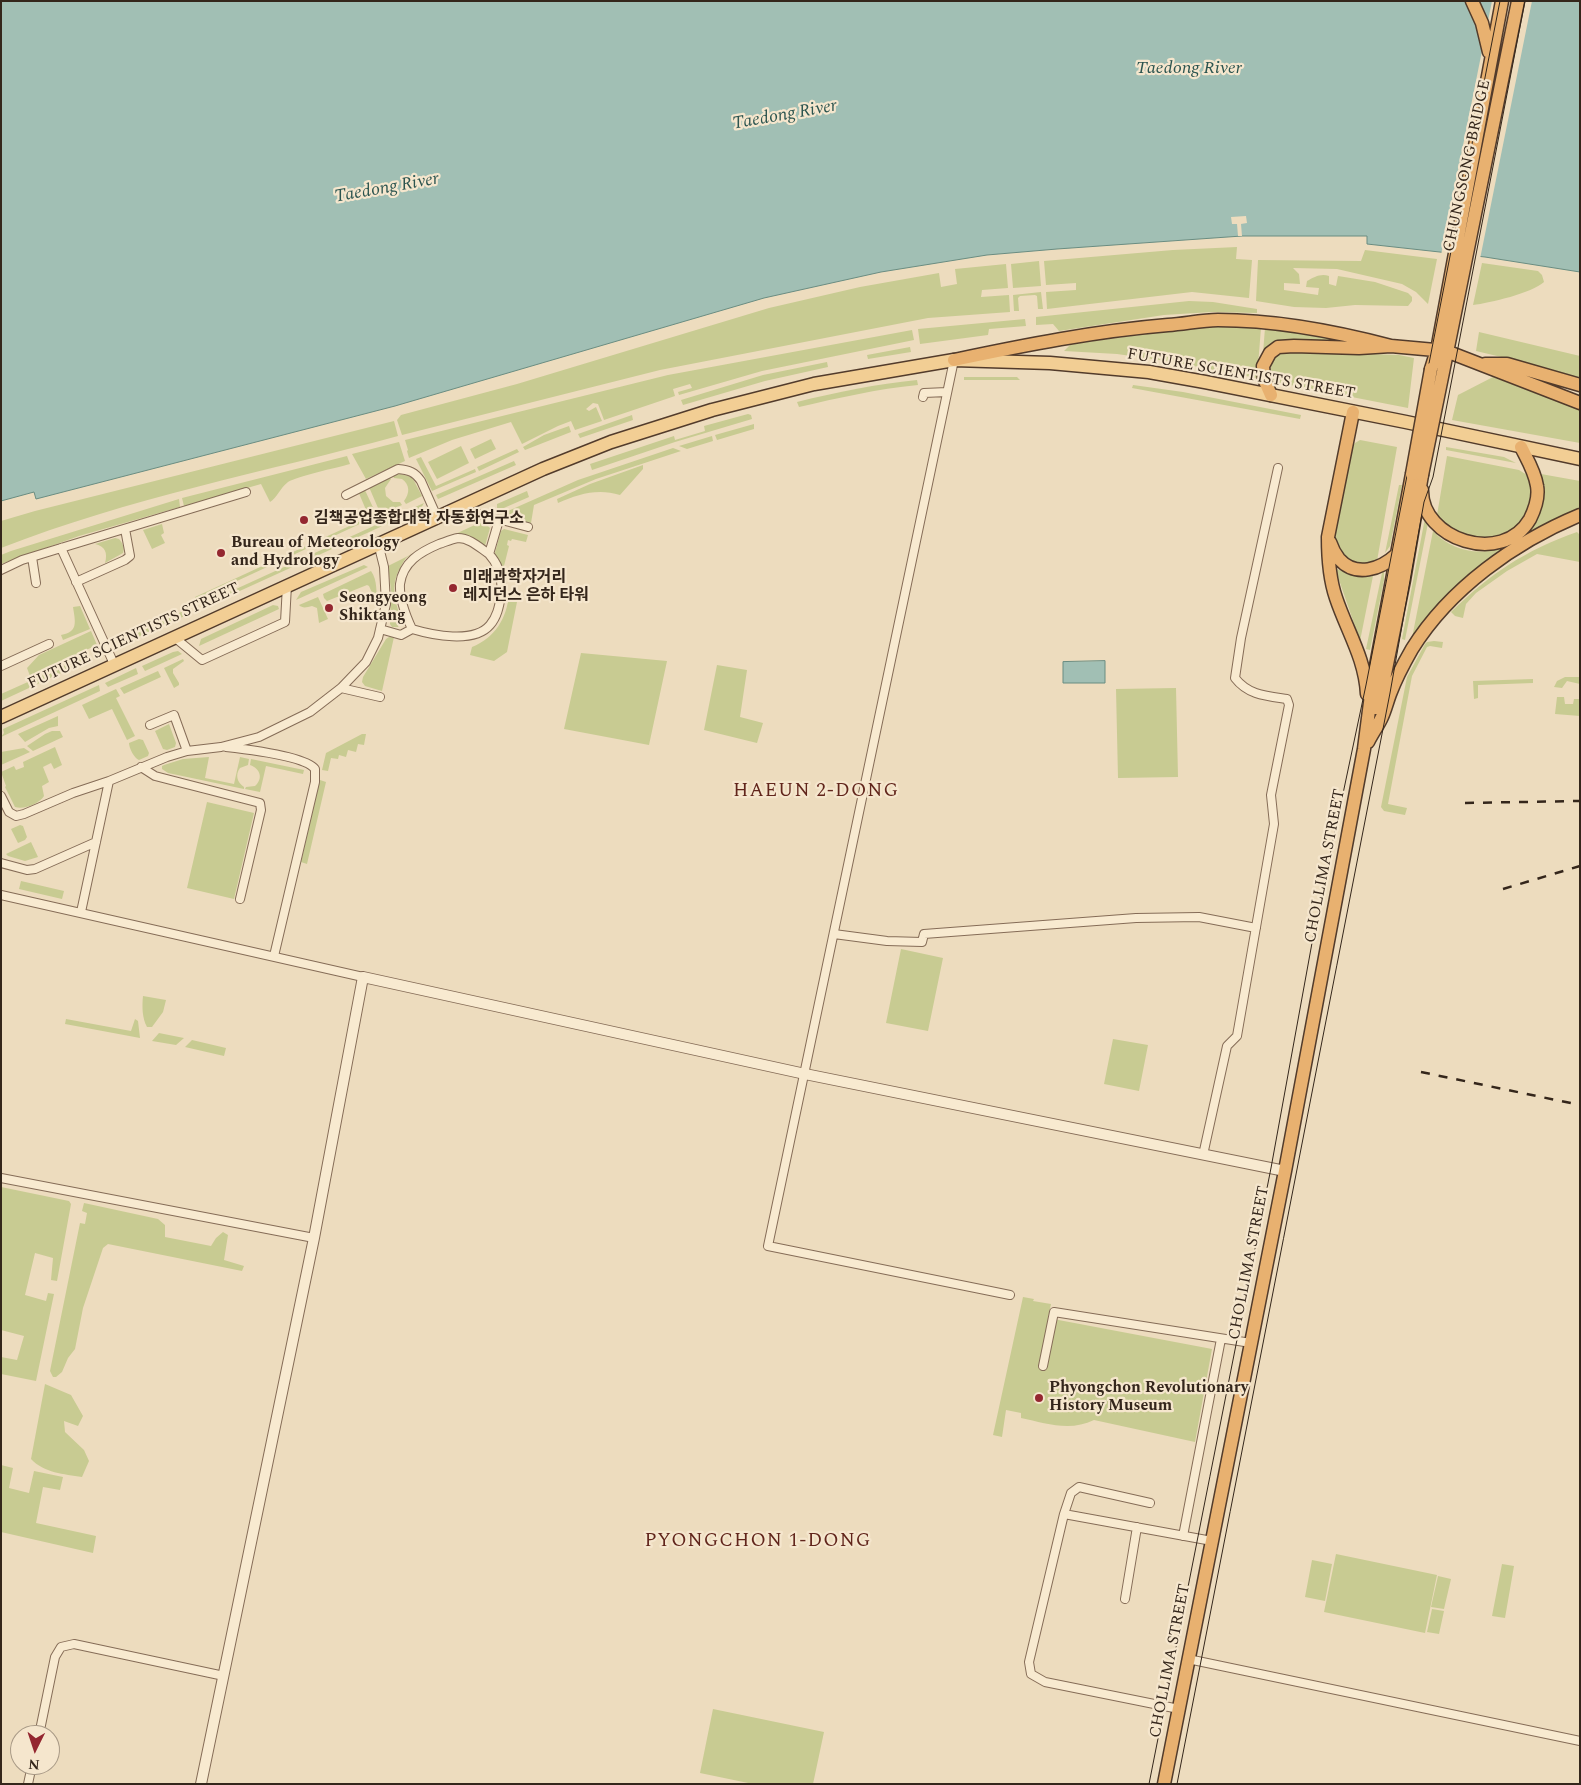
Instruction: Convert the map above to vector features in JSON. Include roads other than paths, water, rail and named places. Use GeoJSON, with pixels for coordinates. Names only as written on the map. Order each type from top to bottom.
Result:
{"type":"FeatureCollection","features":[{"type":"Feature","properties":{"kind":"highway"},"geometry":{"type":"LineString","coordinates":[[1472,1],[1488,42],[1490,57]]}},
{"type":"Feature","properties":{"kind":"highway","name":"CHUNGSONG BRIDGE"},"geometry":{"type":"LineString","coordinates":[[1444,336],[1490,57],[1502,1]]}},
{"type":"Feature","properties":{"kind":"highway","name":"CHUNGSONG BRIDGE"},"geometry":{"type":"LineString","coordinates":[[1444,336],[1518,1]]}},
{"type":"Feature","properties":{"kind":"highway"},"geometry":{"type":"LineString","coordinates":[[954,360],[1058,339],[1143,327],[1216,320],[1296,326],[1356,336],[1391,346]]}},
{"type":"Feature","properties":{"kind":"highway"},"geometry":{"type":"LineString","coordinates":[[1444,336],[1417,475],[1422,498],[1430,515],[1447,532],[1469,543],[1481,545],[1503,541],[1514,536],[1527,523],[1533,513],[1538,496],[1538,486],[1521,447]]}},
{"type":"Feature","properties":{"kind":"highway"},"geometry":{"type":"LineString","coordinates":[[1271,396],[1264,379],[1263,366],[1270,353],[1278,347],[1359,348],[1391,346],[1442,351],[1580,403]]}},
{"type":"Feature","properties":{"kind":"highway"},"geometry":{"type":"LineString","coordinates":[[1477,364],[1507,364],[1580,385]]}},
{"type":"Feature","properties":{"kind":"highway"},"geometry":{"type":"LineString","coordinates":[[1353,412],[1328,537],[1330,576],[1336,599],[1363,666],[1367,692],[1364,749]]}},
{"type":"Feature","properties":{"kind":"highway","name":"CHOLLIMA STREET"},"geometry":{"type":"LineString","coordinates":[[1164,1784],[1285,1170],[1364,749],[1372,687],[1396,555],[1417,475]]}},
{"type":"Feature","properties":{"kind":"highway","name":"CHOLLIMA STREET"},"geometry":{"type":"LineString","coordinates":[[1364,749],[1381,694],[1404,580],[1417,475]]}},
{"type":"Feature","properties":{"kind":"highway"},"geometry":{"type":"LineString","coordinates":[[1364,749],[1381,718],[1397,678],[1412,649],[1445,606],[1474,579],[1510,553],[1552,527],[1580,515]]}},
{"type":"Feature","properties":{"kind":"highway"},"geometry":{"type":"LineString","coordinates":[[1328,537],[1340,560],[1357,569],[1366,570],[1374,568],[1390,561],[1396,555]]}},
{"type":"Feature","properties":{"kind":"main road","name":"FUTURE SCIENTISTS STREET"},"geometry":{"type":"LineString","coordinates":[[1,716],[542,469],[611,442],[712,410],[814,384],[954,360],[1106,367],[1205,382],[1580,459]]}},
{"type":"Feature","properties":{"kind":"street"},"geometry":{"type":"LineString","coordinates":[[954,360],[768,1246],[1010,1295]]}},
{"type":"Feature","properties":{"kind":"street"},"geometry":{"type":"LineString","coordinates":[[923,396],[924,393],[947,392]]}},
{"type":"Feature","properties":{"kind":"street"},"geometry":{"type":"LineString","coordinates":[[1203,1155],[1226,1046],[1237,1036],[1274,824],[1271,795],[1289,705],[1287,699],[1252,693],[1241,686],[1234,678],[1278,468]]}},
{"type":"Feature","properties":{"kind":"street"},"geometry":{"type":"LineString","coordinates":[[346,495],[398,469],[406,470],[418,475],[437,517]]}},
{"type":"Feature","properties":{"kind":"street"},"geometry":{"type":"LineString","coordinates":[[1,570],[32,557],[246,492]]}},
{"type":"Feature","properties":{"kind":"street"},"geometry":{"type":"LineString","coordinates":[[451,511],[468,511],[528,527]]}},
{"type":"Feature","properties":{"kind":"street"},"geometry":{"type":"LineString","coordinates":[[489,554],[499,520]]}},
{"type":"Feature","properties":{"kind":"street"},"geometry":{"type":"LineString","coordinates":[[76,582],[130,556],[124,529]]}},
{"type":"Feature","properties":{"kind":"street"},"geometry":{"type":"LineString","coordinates":[[380,629],[401,635],[412,629],[435,636],[455,637],[475,633],[489,626],[498,610],[502,591],[500,570],[497,562],[473,543],[457,538],[432,547],[411,559],[400,584],[402,602],[412,629]]}},
{"type":"Feature","properties":{"kind":"street"},"geometry":{"type":"LineString","coordinates":[[1,796],[9,812],[16,816],[24,814],[73,793],[186,751],[221,747],[259,737],[310,712],[341,688],[366,662],[378,638],[386,604],[386,588],[384,567],[378,543]]}},
{"type":"Feature","properties":{"kind":"street"},"geometry":{"type":"LineString","coordinates":[[61,548],[114,664]]}},
{"type":"Feature","properties":{"kind":"street"},"geometry":{"type":"LineString","coordinates":[[32,557],[36,583]]}},
{"type":"Feature","properties":{"kind":"street"},"geometry":{"type":"LineString","coordinates":[[174,636],[202,660],[285,622],[287,585]]}},
{"type":"Feature","properties":{"kind":"street"},"geometry":{"type":"LineString","coordinates":[[1,666],[49,644]]}},
{"type":"Feature","properties":{"kind":"street"},"geometry":{"type":"LineString","coordinates":[[341,688],[380,697]]}},
{"type":"Feature","properties":{"kind":"street"},"geometry":{"type":"LineString","coordinates":[[150,725],[174,715],[186,751]]}},
{"type":"Feature","properties":{"kind":"street"},"geometry":{"type":"LineString","coordinates":[[221,747],[243,749],[299,760],[312,764],[315,769],[315,782],[274,956]]}},
{"type":"Feature","properties":{"kind":"street"},"geometry":{"type":"LineString","coordinates":[[141,768],[155,776],[260,804],[261,810],[240,899]]}},
{"type":"Feature","properties":{"kind":"street"},"geometry":{"type":"LineString","coordinates":[[80,912],[109,781]]}},
{"type":"Feature","properties":{"kind":"street"},"geometry":{"type":"LineString","coordinates":[[1,863],[28,870],[35,869],[96,842]]}},
{"type":"Feature","properties":{"kind":"street"},"geometry":{"type":"LineString","coordinates":[[1,895],[805,1074],[1285,1170]]}},
{"type":"Feature","properties":{"kind":"street"},"geometry":{"type":"LineString","coordinates":[[834,934],[887,941],[922,942],[924,934],[1136,918],[1199,917],[1256,928]]}},
{"type":"Feature","properties":{"kind":"street"},"geometry":{"type":"LineString","coordinates":[[201,1784],[314,1238],[364,977]]}},
{"type":"Feature","properties":{"kind":"street"},"geometry":{"type":"LineString","coordinates":[[1,1178],[314,1238]]}},
{"type":"Feature","properties":{"kind":"street"},"geometry":{"type":"LineString","coordinates":[[1043,1366],[1054,1312],[1251,1343]]}},
{"type":"Feature","properties":{"kind":"street"},"geometry":{"type":"LineString","coordinates":[[1183,1536],[1221,1339]]}},
{"type":"Feature","properties":{"kind":"street"},"geometry":{"type":"LineString","coordinates":[[1150,1503],[1079,1487],[1071,1493],[1064,1514],[1029,1662],[1031,1674],[1045,1682],[1178,1709]]}},
{"type":"Feature","properties":{"kind":"street"},"geometry":{"type":"LineString","coordinates":[[1064,1514],[1212,1541]]}},
{"type":"Feature","properties":{"kind":"street"},"geometry":{"type":"LineString","coordinates":[[1124,1599],[1137,1527]]}},
{"type":"Feature","properties":{"kind":"street"},"geometry":{"type":"LineString","coordinates":[[41,1725],[55,1657],[61,1647],[74,1644],[224,1676]]}},
{"type":"Feature","properties":{"kind":"street"},"geometry":{"type":"LineString","coordinates":[[1188,1659],[1580,1741]]}},
{"type":"Feature","properties":{"kind":"water","name":"Taedong River"},"geometry":{"type":"Polygon","coordinates":[[[1,1],[1580,1],[1580,272],[1485,257],[1367,244],[1367,236],[1242,236],[987,255],[881,272],[764,298],[395,406],[36,499],[34,492],[1,501],[1,1]]]}},
{"type":"Feature","properties":{"kind":"water"},"geometry":{"type":"Polygon","coordinates":[[[1105,661],[1105,683],[1063,683],[1063,662],[1105,661]]]}},
{"type":"Feature","properties":{"kind":"tram line"},"geometry":{"type":"LineString","coordinates":[[1149,1784],[1271,1168],[1316,921],[1366,685],[1500,1]]}},
{"type":"Feature","properties":{"kind":"tram line"},"geometry":{"type":"LineString","coordinates":[[1177,1784],[1390,693],[1424,502],[1433,477],[1525,1]]}},
{"type":"Feature","properties":{"kind":"railway"},"geometry":{"type":"LineString","coordinates":[[1465,803],[1580,801]]}},
{"type":"Feature","properties":{"kind":"railway"},"geometry":{"type":"LineString","coordinates":[[1503,889],[1580,866]]}},
{"type":"Feature","properties":{"kind":"railway"},"geometry":{"type":"LineString","coordinates":[[1421,1072],[1580,1105]]}},
{"type":"Feature","properties":{"kind":"place","name":"김책공업종합대학 자동화연구소"},"geometry":{"type":"Point","coordinates":[304,520]}},
{"type":"Feature","properties":{"kind":"place","name":"Bureau of Meteorology and Hydrology"},"geometry":{"type":"Point","coordinates":[221,553]}},
{"type":"Feature","properties":{"kind":"place","name":"미래과학자거리 레지던스 은하 타워"},"geometry":{"type":"Point","coordinates":[453,588]}},
{"type":"Feature","properties":{"kind":"place","name":"Seongyeong Shiktang"},"geometry":{"type":"Point","coordinates":[329,608]}},
{"type":"Feature","properties":{"kind":"place","name":"Phyongchon Revolutionary History Museum"},"geometry":{"type":"Point","coordinates":[1039,1398]}},
{"type":"Feature","properties":{"kind":"district","name":"HAEUN 2-DONG"},"geometry":{"type":"Point","coordinates":[816,792]}},
{"type":"Feature","properties":{"kind":"district","name":"PYONGCHON 1-DONG"},"geometry":{"type":"Point","coordinates":[758,1542]}}]}
